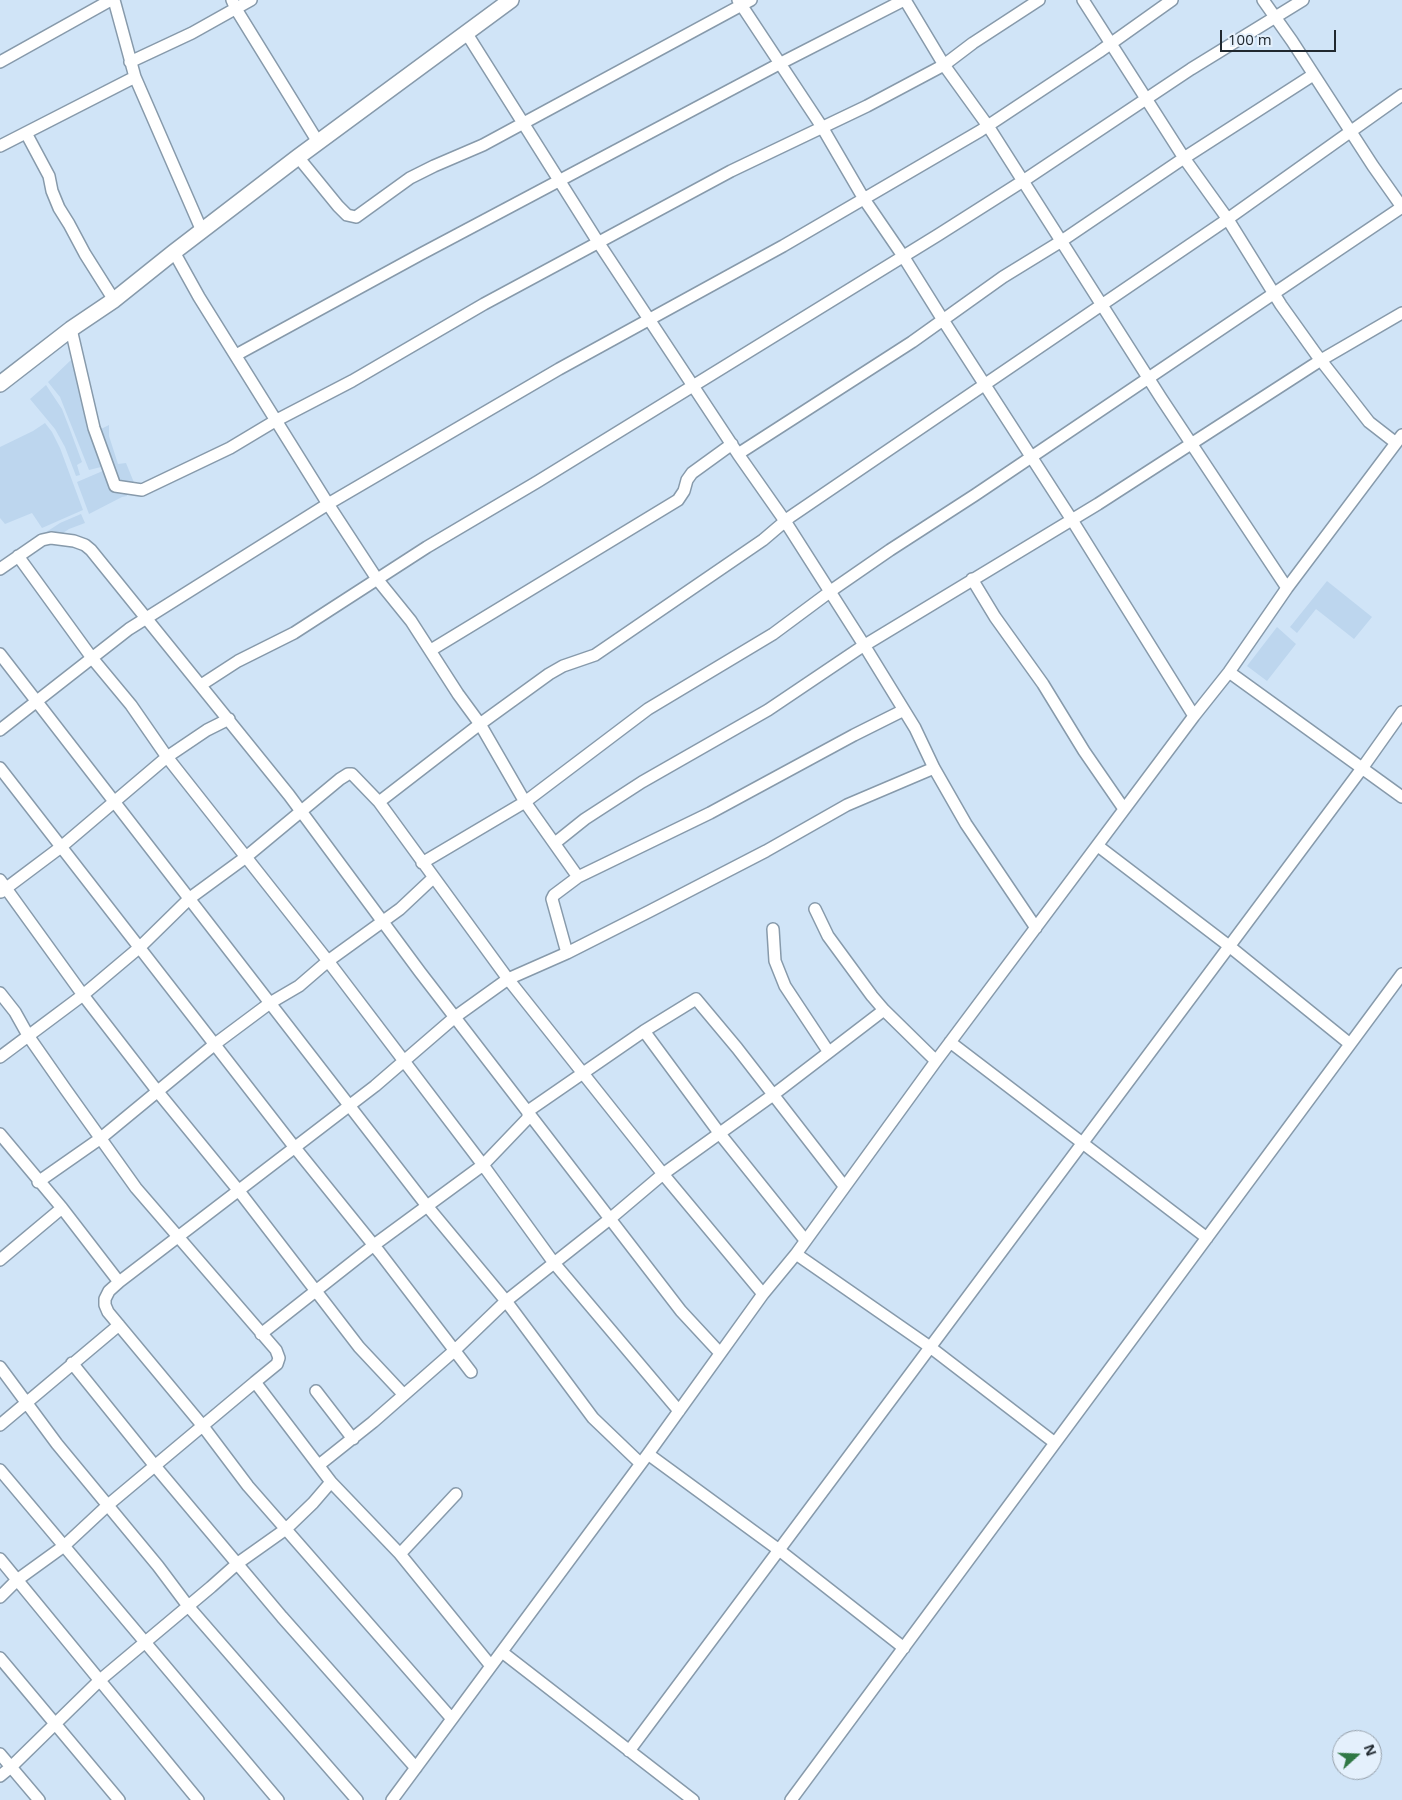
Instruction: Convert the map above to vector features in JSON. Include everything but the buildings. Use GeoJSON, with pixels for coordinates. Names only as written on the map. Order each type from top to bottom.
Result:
{"type":"FeatureCollection","features":[{"type":"Feature","properties":{"kind":"main road"},"geometry":{"type":"LineString","coordinates":[[0,384],[71,329],[114,300],[298,157],[511,0]]}},
{"type":"Feature","properties":{"kind":"street"},"geometry":{"type":"LineString","coordinates":[[0,62],[113,0],[135,77],[202,231]]}},
{"type":"Feature","properties":{"kind":"street"},"geometry":{"type":"LineString","coordinates":[[130,62],[192,33],[234,5],[251,0]]}},
{"type":"Feature","properties":{"kind":"street"},"geometry":{"type":"LineString","coordinates":[[236,354],[779,64],[905,0],[944,64],[988,126],[1060,242],[1287,588]]}},
{"type":"Feature","properties":{"kind":"street"},"geometry":{"type":"LineString","coordinates":[[71,329],[94,428],[115,486],[142,490],[230,448],[484,304],[731,171],[822,128],[944,64],[1039,0]]}},
{"type":"Feature","properties":{"kind":"street"},"geometry":{"type":"LineString","coordinates":[[392,1800],[763,1294],[796,1254],[950,1042],[1229,672],[1287,588],[1399,439],[1369,422],[1321,360],[1274,292],[1227,218],[1184,158],[1083,0]]}},
{"type":"Feature","properties":{"kind":"street"},"geometry":{"type":"LineString","coordinates":[[0,730],[128,629],[328,504],[559,369],[864,199],[988,126],[1111,44],[1172,0]]}},
{"type":"Feature","properties":{"kind":"street"},"geometry":{"type":"LineString","coordinates":[[422,863],[524,802],[648,709],[773,634],[829,592],[1402,207],[1372,166],[1352,132],[1263,0]]}},
{"type":"Feature","properties":{"kind":"street"},"geometry":{"type":"LineString","coordinates":[[201,685],[238,661],[294,633],[377,579],[903,256],[1023,181],[1147,98],[1275,16],[1303,0]]}},
{"type":"Feature","properties":{"kind":"street"},"geometry":{"type":"LineString","coordinates":[[298,157],[338,206],[347,215],[356,217],[410,178],[483,146],[743,2],[779,64],[822,128],[864,199],[903,256],[1072,520],[1194,716]]}},
{"type":"Feature","properties":{"kind":"street"},"geometry":{"type":"LineString","coordinates":[[234,5],[318,142]]}},
{"type":"Feature","properties":{"kind":"street"},"geometry":{"type":"LineString","coordinates":[[467,34],[598,242],[785,521],[864,645],[904,710],[966,824],[1036,928]]}},
{"type":"Feature","properties":{"kind":"street"},"geometry":{"type":"LineString","coordinates":[[430,650],[678,500],[692,473],[904,347],[1003,277],[1060,242],[1184,158],[1313,75]]}},
{"type":"Feature","properties":{"kind":"street"},"geometry":{"type":"LineString","coordinates":[[0,146],[135,77]]}},
{"type":"Feature","properties":{"kind":"street"},"geometry":{"type":"LineString","coordinates":[[379,802],[480,724],[549,674],[563,666],[595,655],[763,540],[785,521],[1222,223],[1402,95]]}},
{"type":"Feature","properties":{"kind":"street"},"geometry":{"type":"LineString","coordinates":[[26,132],[49,176],[59,208],[70,224],[84,254],[114,300]]}},
{"type":"Feature","properties":{"kind":"street"},"geometry":{"type":"LineString","coordinates":[[174,252],[199,297],[328,504],[377,579],[411,621],[458,694],[480,724],[524,802],[578,877]]}},
{"type":"Feature","properties":{"kind":"street"},"geometry":{"type":"LineString","coordinates":[[555,843],[585,819],[642,782],[768,710],[864,645],[972,578],[1072,520],[1321,360],[1402,313]]}},
{"type":"Feature","properties":{"kind":"street"},"geometry":{"type":"LineString","coordinates":[[0,569],[42,540],[51,538],[74,540],[91,550],[229,719],[301,811],[381,921],[681,1311],[720,1353]]}},
{"type":"Feature","properties":{"kind":"street"},"geometry":{"type":"LineString","coordinates":[[18,556],[92,658],[132,705],[167,757],[328,961],[483,1165],[554,1263],[679,1411]]}},
{"type":"Feature","properties":{"kind":"street"},"geometry":{"type":"LineString","coordinates":[[972,578],[994,616],[1043,684],[1084,751],[1124,809]]}},
{"type":"Feature","properties":{"kind":"street"},"geometry":{"type":"LineString","coordinates":[[0,654],[427,1206],[506,1302],[593,1418],[644,1458],[779,1550],[904,1648]]}},
{"type":"Feature","properties":{"kind":"street"},"geometry":{"type":"LineString","coordinates":[[1229,672],[1402,797]]}},
{"type":"Feature","properties":{"kind":"street"},"geometry":{"type":"LineString","coordinates":[[567,953],[552,899],[554,895],[578,877],[710,813],[904,710]]}},
{"type":"Feature","properties":{"kind":"street"},"geometry":{"type":"LineString","coordinates":[[629,1750],[1363,767],[1402,712]]}},
{"type":"Feature","properties":{"kind":"street"},"geometry":{"type":"LineString","coordinates":[[229,719],[207,730],[167,757],[61,846],[2,887],[158,1092],[239,1191],[359,1347],[404,1395]]}},
{"type":"Feature","properties":{"kind":"street"},"geometry":{"type":"LineString","coordinates":[[0,768],[295,1147],[374,1245],[471,1372]]}},
{"type":"Feature","properties":{"kind":"street"},"geometry":{"type":"LineString","coordinates":[[452,1719],[248,1486],[202,1425],[119,1325],[105,1305],[105,1298],[109,1291],[119,1282],[349,1106],[404,1062],[455,1017],[508,979],[567,953],[766,851],[847,805],[934,768]]}},
{"type":"Feature","properties":{"kind":"street"},"geometry":{"type":"LineString","coordinates":[[0,1058],[83,995],[140,947],[190,898],[246,857],[348,774],[352,774],[379,802],[508,979],[583,1074],[763,1294]]}},
{"type":"Feature","properties":{"kind":"street"},"geometry":{"type":"LineString","coordinates":[[1098,846],[1229,946],[1350,1044]]}},
{"type":"Feature","properties":{"kind":"street"},"geometry":{"type":"LineString","coordinates":[[38,1182],[101,1138],[215,1044],[270,1003],[299,986],[328,961],[400,909],[433,878]]}},
{"type":"Feature","properties":{"kind":"street"},"geometry":{"type":"LineString","coordinates":[[815,909],[828,936],[884,1010],[936,1061]]}},
{"type":"Feature","properties":{"kind":"street"},"geometry":{"type":"LineString","coordinates":[[773,929],[775,962],[785,986],[828,1051]]}},
{"type":"Feature","properties":{"kind":"street"},"geometry":{"type":"LineString","coordinates":[[791,1800],[1402,974]]}},
{"type":"Feature","properties":{"kind":"street"},"geometry":{"type":"LineString","coordinates":[[0,993],[136,1188],[276,1350],[279,1358],[274,1368],[202,1425],[108,1505],[64,1546],[17,1580],[0,1596]]}},
{"type":"Feature","properties":{"kind":"street"},"geometry":{"type":"LineString","coordinates":[[528,1112],[644,1031],[696,999],[844,1186]]}},
{"type":"Feature","properties":{"kind":"street"},"geometry":{"type":"LineString","coordinates":[[319,1465],[404,1395],[506,1302],[663,1174],[773,1095],[884,1010]]}},
{"type":"Feature","properties":{"kind":"street"},"geometry":{"type":"LineString","coordinates":[[644,1031],[720,1134],[806,1240]]}},
{"type":"Feature","properties":{"kind":"street"},"geometry":{"type":"LineString","coordinates":[[950,1042],[1207,1238]]}},
{"type":"Feature","properties":{"kind":"street"},"geometry":{"type":"LineString","coordinates":[[261,1334],[374,1245],[483,1165],[528,1118],[528,1112]]}},
{"type":"Feature","properties":{"kind":"street"},"geometry":{"type":"LineString","coordinates":[[0,1134],[38,1182],[62,1208],[119,1282]]}},
{"type":"Feature","properties":{"kind":"street"},"geometry":{"type":"LineString","coordinates":[[0,1259],[62,1208]]}},
{"type":"Feature","properties":{"kind":"street"},"geometry":{"type":"LineString","coordinates":[[796,1254],[930,1347],[1055,1443]]}},
{"type":"Feature","properties":{"kind":"street"},"geometry":{"type":"LineString","coordinates":[[0,1424],[119,1325]]}},
{"type":"Feature","properties":{"kind":"street"},"geometry":{"type":"LineString","coordinates":[[72,1363],[155,1466],[282,1617],[416,1768]]}},
{"type":"Feature","properties":{"kind":"street"},"geometry":{"type":"LineString","coordinates":[[0,1367],[57,1444],[158,1566],[188,1606],[357,1800]]}},
{"type":"Feature","properties":{"kind":"street"},"geometry":{"type":"LineString","coordinates":[[255,1382],[331,1482],[400,1554],[491,1666]]}},
{"type":"Feature","properties":{"kind":"street"},"geometry":{"type":"LineString","coordinates":[[316,1390],[353,1438]]}},
{"type":"Feature","properties":{"kind":"street"},"geometry":{"type":"LineString","coordinates":[[0,1470],[278,1800]]}},
{"type":"Feature","properties":{"kind":"street"},"geometry":{"type":"LineString","coordinates":[[0,1776],[11,1768],[100,1680],[238,1563],[286,1529],[313,1503],[331,1482]]}},
{"type":"Feature","properties":{"kind":"street"},"geometry":{"type":"LineString","coordinates":[[400,1554],[456,1494]]}},
{"type":"Feature","properties":{"kind":"street"},"geometry":{"type":"LineString","coordinates":[[0,1559],[198,1800]]}},
{"type":"Feature","properties":{"kind":"street"},"geometry":{"type":"LineString","coordinates":[[502,1652],[693,1800]]}},
{"type":"Feature","properties":{"kind":"street"},"geometry":{"type":"LineString","coordinates":[[0,1658],[119,1800]]}},
{"type":"Feature","properties":{"kind":"street"},"geometry":{"type":"LineString","coordinates":[[0,1754],[39,1800]]}},
{"type":"Feature","properties":{"kind":"shaded area"},"geometry":{"type":"Polygon","coordinates":[[[72,359],[105,466],[89,470],[60,397],[48,382],[72,359]]]}},
{"type":"Feature","properties":{"kind":"shaded area"},"geometry":{"type":"Polygon","coordinates":[[[46,385],[62,409],[69,427],[82,462],[77,465],[80,475],[76,476],[65,447],[55,429],[30,399],[46,385]]]}},
{"type":"Feature","properties":{"kind":"shaded area"},"geometry":{"type":"Polygon","coordinates":[[[45,423],[60,448],[83,510],[42,528],[32,513],[5,524],[0,518],[0,447],[45,423]]]}},
{"type":"Feature","properties":{"kind":"shaded area"},"geometry":{"type":"Polygon","coordinates":[[[109,425],[109,436],[118,464],[126,463],[135,485],[117,484],[97,431],[109,425]]]}},
{"type":"Feature","properties":{"kind":"shaded area"},"geometry":{"type":"Polygon","coordinates":[[[105,470],[126,490],[127,496],[89,514],[77,482],[105,470]]]}},
{"type":"Feature","properties":{"kind":"shaded area"},"geometry":{"type":"Polygon","coordinates":[[[81,514],[85,523],[69,529],[57,537],[22,548],[60,523],[81,514]]]}},
{"type":"Feature","properties":{"kind":"shaded area"},"geometry":{"type":"Polygon","coordinates":[[[1327,581],[1372,617],[1354,639],[1316,609],[1297,633],[1290,627],[1327,581]]]}},
{"type":"Feature","properties":{"kind":"shaded area"},"geometry":{"type":"Polygon","coordinates":[[[1277,627],[1296,644],[1267,681],[1247,666],[1277,627]]]}}]}
